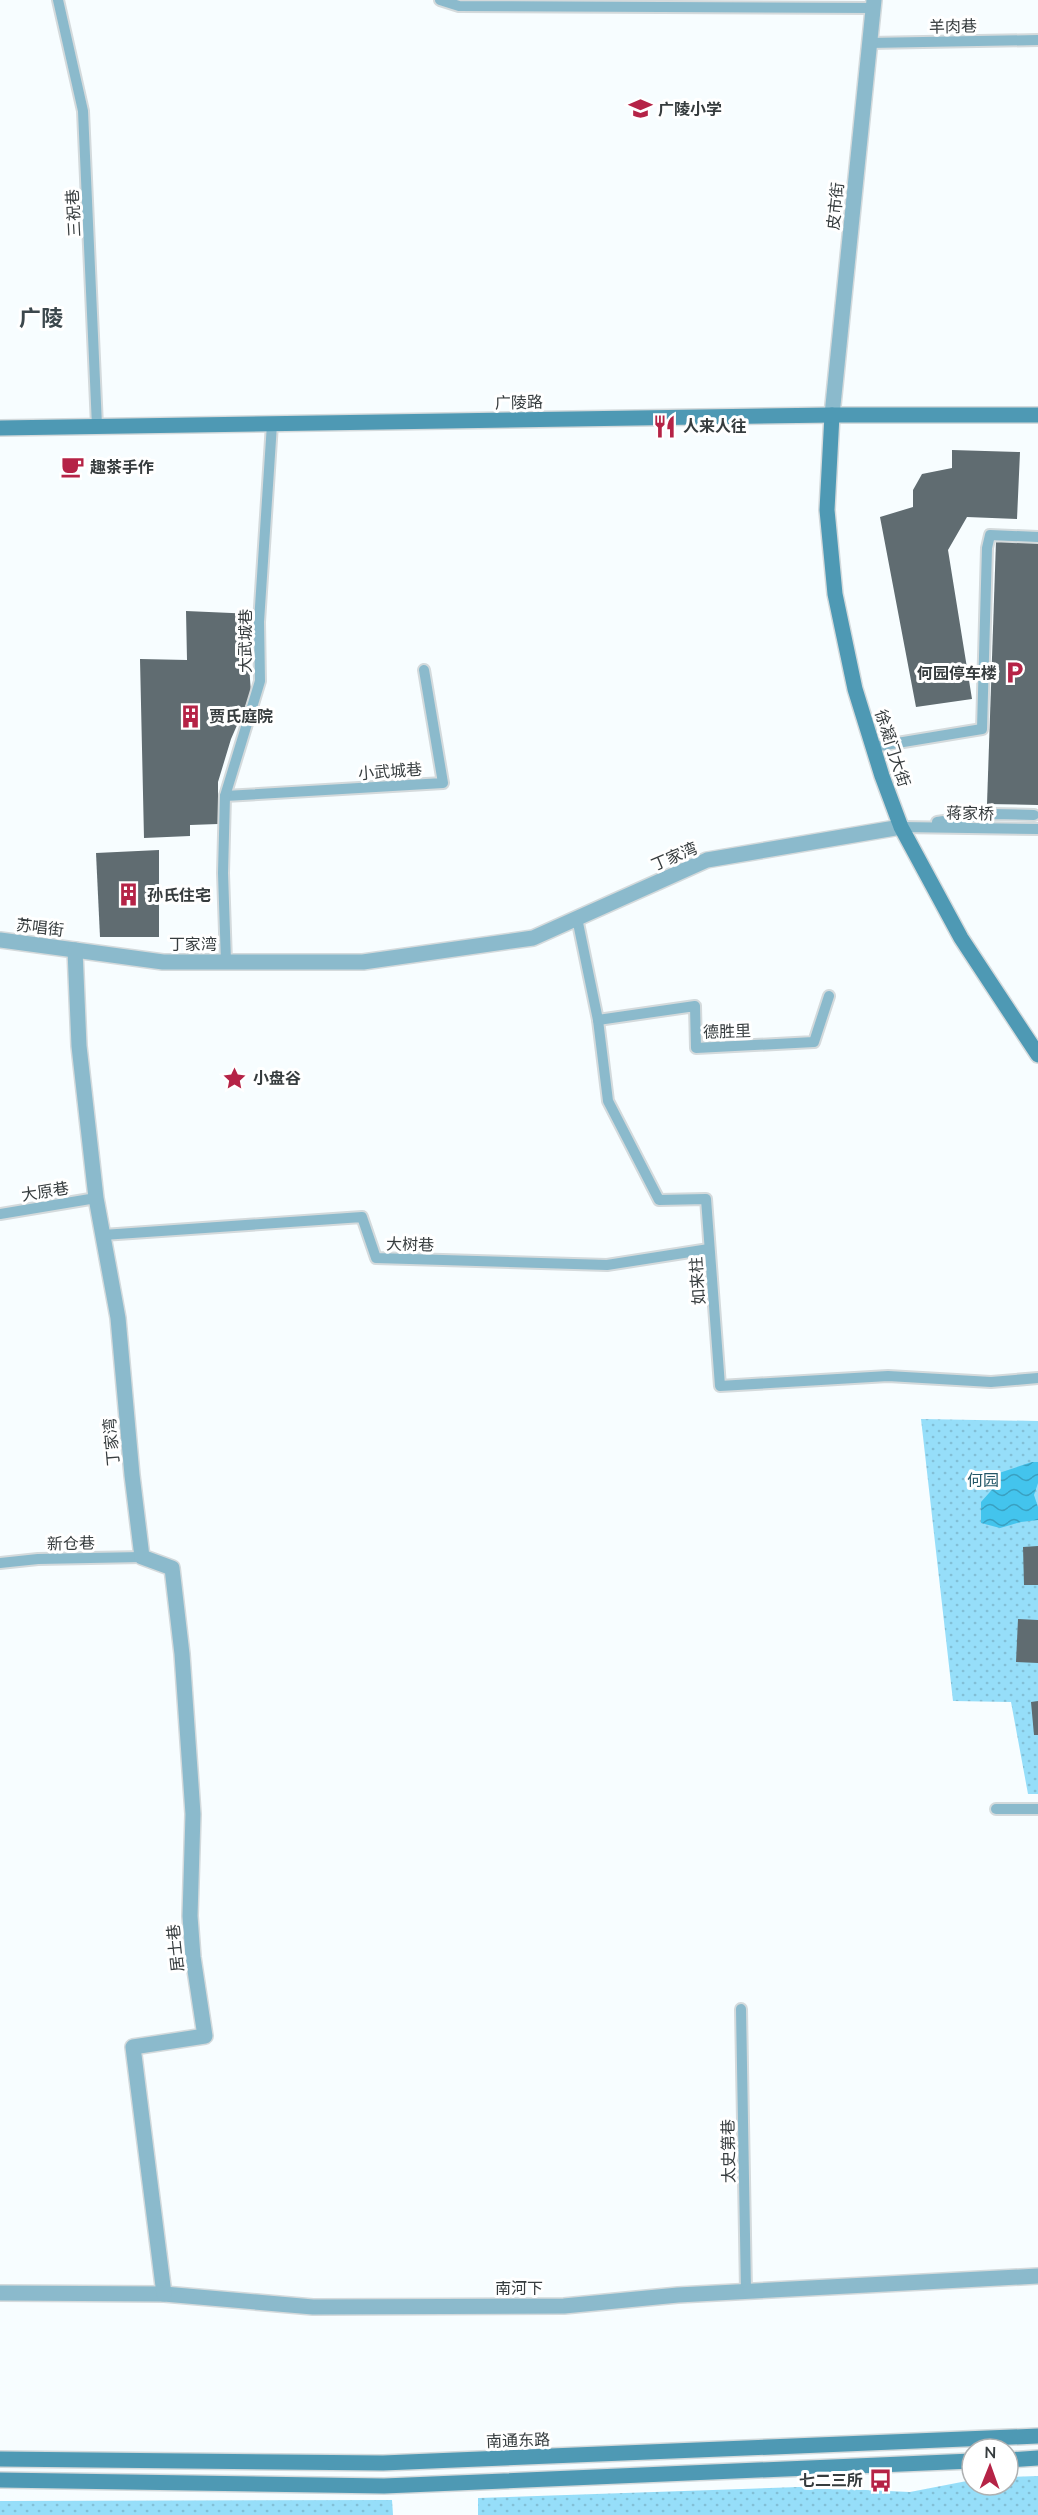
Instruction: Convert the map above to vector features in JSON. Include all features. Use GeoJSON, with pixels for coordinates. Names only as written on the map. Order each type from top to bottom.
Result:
{"type":"FeatureCollection","features":[{"type":"Feature","properties":{"kind":"main road","name":"广陵路"},"geometry":{"type":"LineString","coordinates":[[0,428],[832,415],[1038,415]]}},
{"type":"Feature","properties":{"kind":"main road","name":"徐凝门大街"},"geometry":{"type":"LineString","coordinates":[[832,415],[826,510],[835,594],[855,689],[873,747],[902,827],[961,938],[1038,1055]]}},
{"type":"Feature","properties":{"kind":"main road","name":"南通东路"},"geometry":{"type":"LineString","coordinates":[[0,2458],[383,2463],[1038,2436]]}},
{"type":"Feature","properties":{"kind":"main road"},"geometry":{"type":"LineString","coordinates":[[1020,2459],[1038,2458]]}},
{"type":"Feature","properties":{"kind":"main road"},"geometry":{"type":"LineString","coordinates":[[0,2480],[384,2486],[960,2462]]}},
{"type":"Feature","properties":{"kind":"street","name":"皮市街"},"geometry":{"type":"LineString","coordinates":[[832,415],[874,4]]}},
{"type":"Feature","properties":{"kind":"street","name":"丁家湾"},"geometry":{"type":"LineString","coordinates":[[142,1557],[118,1318],[96,1198],[79,1046],[75,950],[163,962],[363,963],[533,938],[707,860],[902,827]]}},
{"type":"Feature","properties":{"kind":"street","name":"苏唱街"},"geometry":{"type":"LineString","coordinates":[[0,940],[75,950]]}},
{"type":"Feature","properties":{"kind":"street","name":"居士巷"},"geometry":{"type":"LineString","coordinates":[[142,1557],[172,1568],[182,1654],[193,1814],[190,1916],[193,1957],[205,2036],[133,2047],[164,2294]]}},
{"type":"Feature","properties":{"kind":"street","name":"南河下"},"geometry":{"type":"LineString","coordinates":[[0,2293],[164,2294],[313,2307],[540,2306],[1038,2276]]}},
{"type":"Feature","properties":{"kind":"lane","name":"三祝巷"},"geometry":{"type":"LineString","coordinates":[[58,0],[83,111],[97,426]]}},
{"type":"Feature","properties":{"kind":"lane"},"geometry":{"type":"LineString","coordinates":[[440,0],[459,6],[874,4]]}},
{"type":"Feature","properties":{"kind":"lane","name":"羊肉巷"},"geometry":{"type":"LineString","coordinates":[[869,43],[1038,40]]}},
{"type":"Feature","properties":{"kind":"lane","name":"大武城巷"},"geometry":{"type":"LineString","coordinates":[[226,962],[223,873],[225,796],[260,681],[259,622],[272,424]]}},
{"type":"Feature","properties":{"kind":"lane"},"geometry":{"type":"LineString","coordinates":[[873,747],[982,729],[987,548],[990,535],[1038,537]]}},
{"type":"Feature","properties":{"kind":"lane","name":"小武城巷"},"geometry":{"type":"LineString","coordinates":[[225,796],[442,783],[424,670]]}},
{"type":"Feature","properties":{"kind":"lane"},"geometry":{"type":"LineString","coordinates":[[902,827],[992,814],[1034,815]]}},
{"type":"Feature","properties":{"kind":"lane","name":"蒋家桥"},"geometry":{"type":"LineString","coordinates":[[902,827],[1038,828]]}},
{"type":"Feature","properties":{"kind":"lane","name":"如来柱"},"geometry":{"type":"LineString","coordinates":[[577,918],[598,1020],[608,1101],[659,1200],[706,1199],[720,1386],[888,1376],[991,1382],[1038,1378]]}},
{"type":"Feature","properties":{"kind":"lane","name":"德胜里"},"geometry":{"type":"LineString","coordinates":[[598,1020],[694,1006],[696,1048],[814,1042],[829,996]]}},
{"type":"Feature","properties":{"kind":"lane","name":"大原巷"},"geometry":{"type":"LineString","coordinates":[[0,1214],[96,1198]]}},
{"type":"Feature","properties":{"kind":"lane","name":"大树巷"},"geometry":{"type":"LineString","coordinates":[[103,1235],[362,1217],[376,1258],[607,1265],[710,1249]]}},
{"type":"Feature","properties":{"kind":"lane","name":"新仓巷"},"geometry":{"type":"LineString","coordinates":[[0,1563],[38,1558],[142,1557]]}},
{"type":"Feature","properties":{"kind":"lane"},"geometry":{"type":"LineString","coordinates":[[996,1809],[1038,1809]]}},
{"type":"Feature","properties":{"kind":"lane","name":"太史第巷"},"geometry":{"type":"LineString","coordinates":[[741,2009],[746,2292]]}},
{"type":"Feature","properties":{"kind":"green space","name":"何园"},"geometry":{"type":"Polygon","coordinates":[[[921,1419],[1038,1421],[1038,1794],[1028,1794],[1011,1702],[953,1701],[921,1419]]]}},
{"type":"Feature","properties":{"kind":"green space"},"geometry":{"type":"Polygon","coordinates":[[[1038,2476],[1038,2515],[478,2515],[478,2498],[799,2487],[910,2492],[960,2482],[960,2497],[1020,2497],[1020,2477],[1038,2476]]]}},
{"type":"Feature","properties":{"kind":"green space"},"geometry":{"type":"Polygon","coordinates":[[[392,2500],[393,2515],[0,2515],[0,2501],[392,2500]]]}},
{"type":"Feature","properties":{"kind":"water"},"geometry":{"type":"Polygon","coordinates":[[[1038,1462],[1038,1483],[1034,1495],[1038,1507],[1038,1520],[1000,1528],[981,1523],[981,1502],[997,1484],[999,1473],[1038,1462]]]}},
{"type":"Feature","properties":{"kind":"building"},"geometry":{"type":"Polygon","coordinates":[[[952,450],[1020,452],[1017,519],[967,517],[948,550],[972,699],[916,707],[880,517],[913,507],[913,490],[922,474],[952,468],[952,450]]]}},
{"type":"Feature","properties":{"kind":"building","name":"何园停车楼"},"geometry":{"type":"Polygon","coordinates":[[[996,541],[1038,543],[1038,805],[987,804],[996,541]]]}},
{"type":"Feature","properties":{"kind":"building","name":"贾氏庭院"},"geometry":{"type":"Polygon","coordinates":[[[186,611],[254,614],[249,665],[251,693],[231,739],[218,782],[218,824],[190,825],[190,836],[144,838],[140,659],[187,660],[186,611]]]}},
{"type":"Feature","properties":{"kind":"building","name":"孙氏住宅"},"geometry":{"type":"Polygon","coordinates":[[[159,850],[159,937],[100,937],[96,853],[159,850]]]}},
{"type":"Feature","properties":{"kind":"building"},"geometry":{"type":"Polygon","coordinates":[[[1038,1546],[1038,1585],[1024,1585],[1023,1547],[1038,1546]]]}},
{"type":"Feature","properties":{"kind":"building"},"geometry":{"type":"Polygon","coordinates":[[[1018,1619],[1038,1620],[1038,1663],[1016,1662],[1018,1619]]]}},
{"type":"Feature","properties":{"kind":"building"},"geometry":{"type":"Polygon","coordinates":[[[1038,1701],[1038,1735],[1034,1735],[1031,1702],[1038,1701]]]}},
{"type":"Feature","properties":{"kind":"place","name":"广陵小学"},"geometry":{"type":"Point","coordinates":[640,109]}},
{"type":"Feature","properties":{"kind":"place","name":"人来人往"},"geometry":{"type":"Point","coordinates":[665,426]}},
{"type":"Feature","properties":{"kind":"place","name":"趣茶手作"},"geometry":{"type":"Point","coordinates":[72,467]}},
{"type":"Feature","properties":{"kind":"place","name":"何园停车楼"},"geometry":{"type":"Point","coordinates":[1015,673]}},
{"type":"Feature","properties":{"kind":"place","name":"贾氏庭院"},"geometry":{"type":"Point","coordinates":[191,716]}},
{"type":"Feature","properties":{"kind":"place","name":"孙氏住宅"},"geometry":{"type":"Point","coordinates":[129,895]}},
{"type":"Feature","properties":{"kind":"place","name":"小盘谷"},"geometry":{"type":"Point","coordinates":[235,1078]}},
{"type":"Feature","properties":{"kind":"place","name":"七二三所"},"geometry":{"type":"Point","coordinates":[881,2480]}},
{"type":"Feature","properties":{"kind":"district","name":"广陵"},"geometry":{"type":"Point","coordinates":[41,318]}}]}
